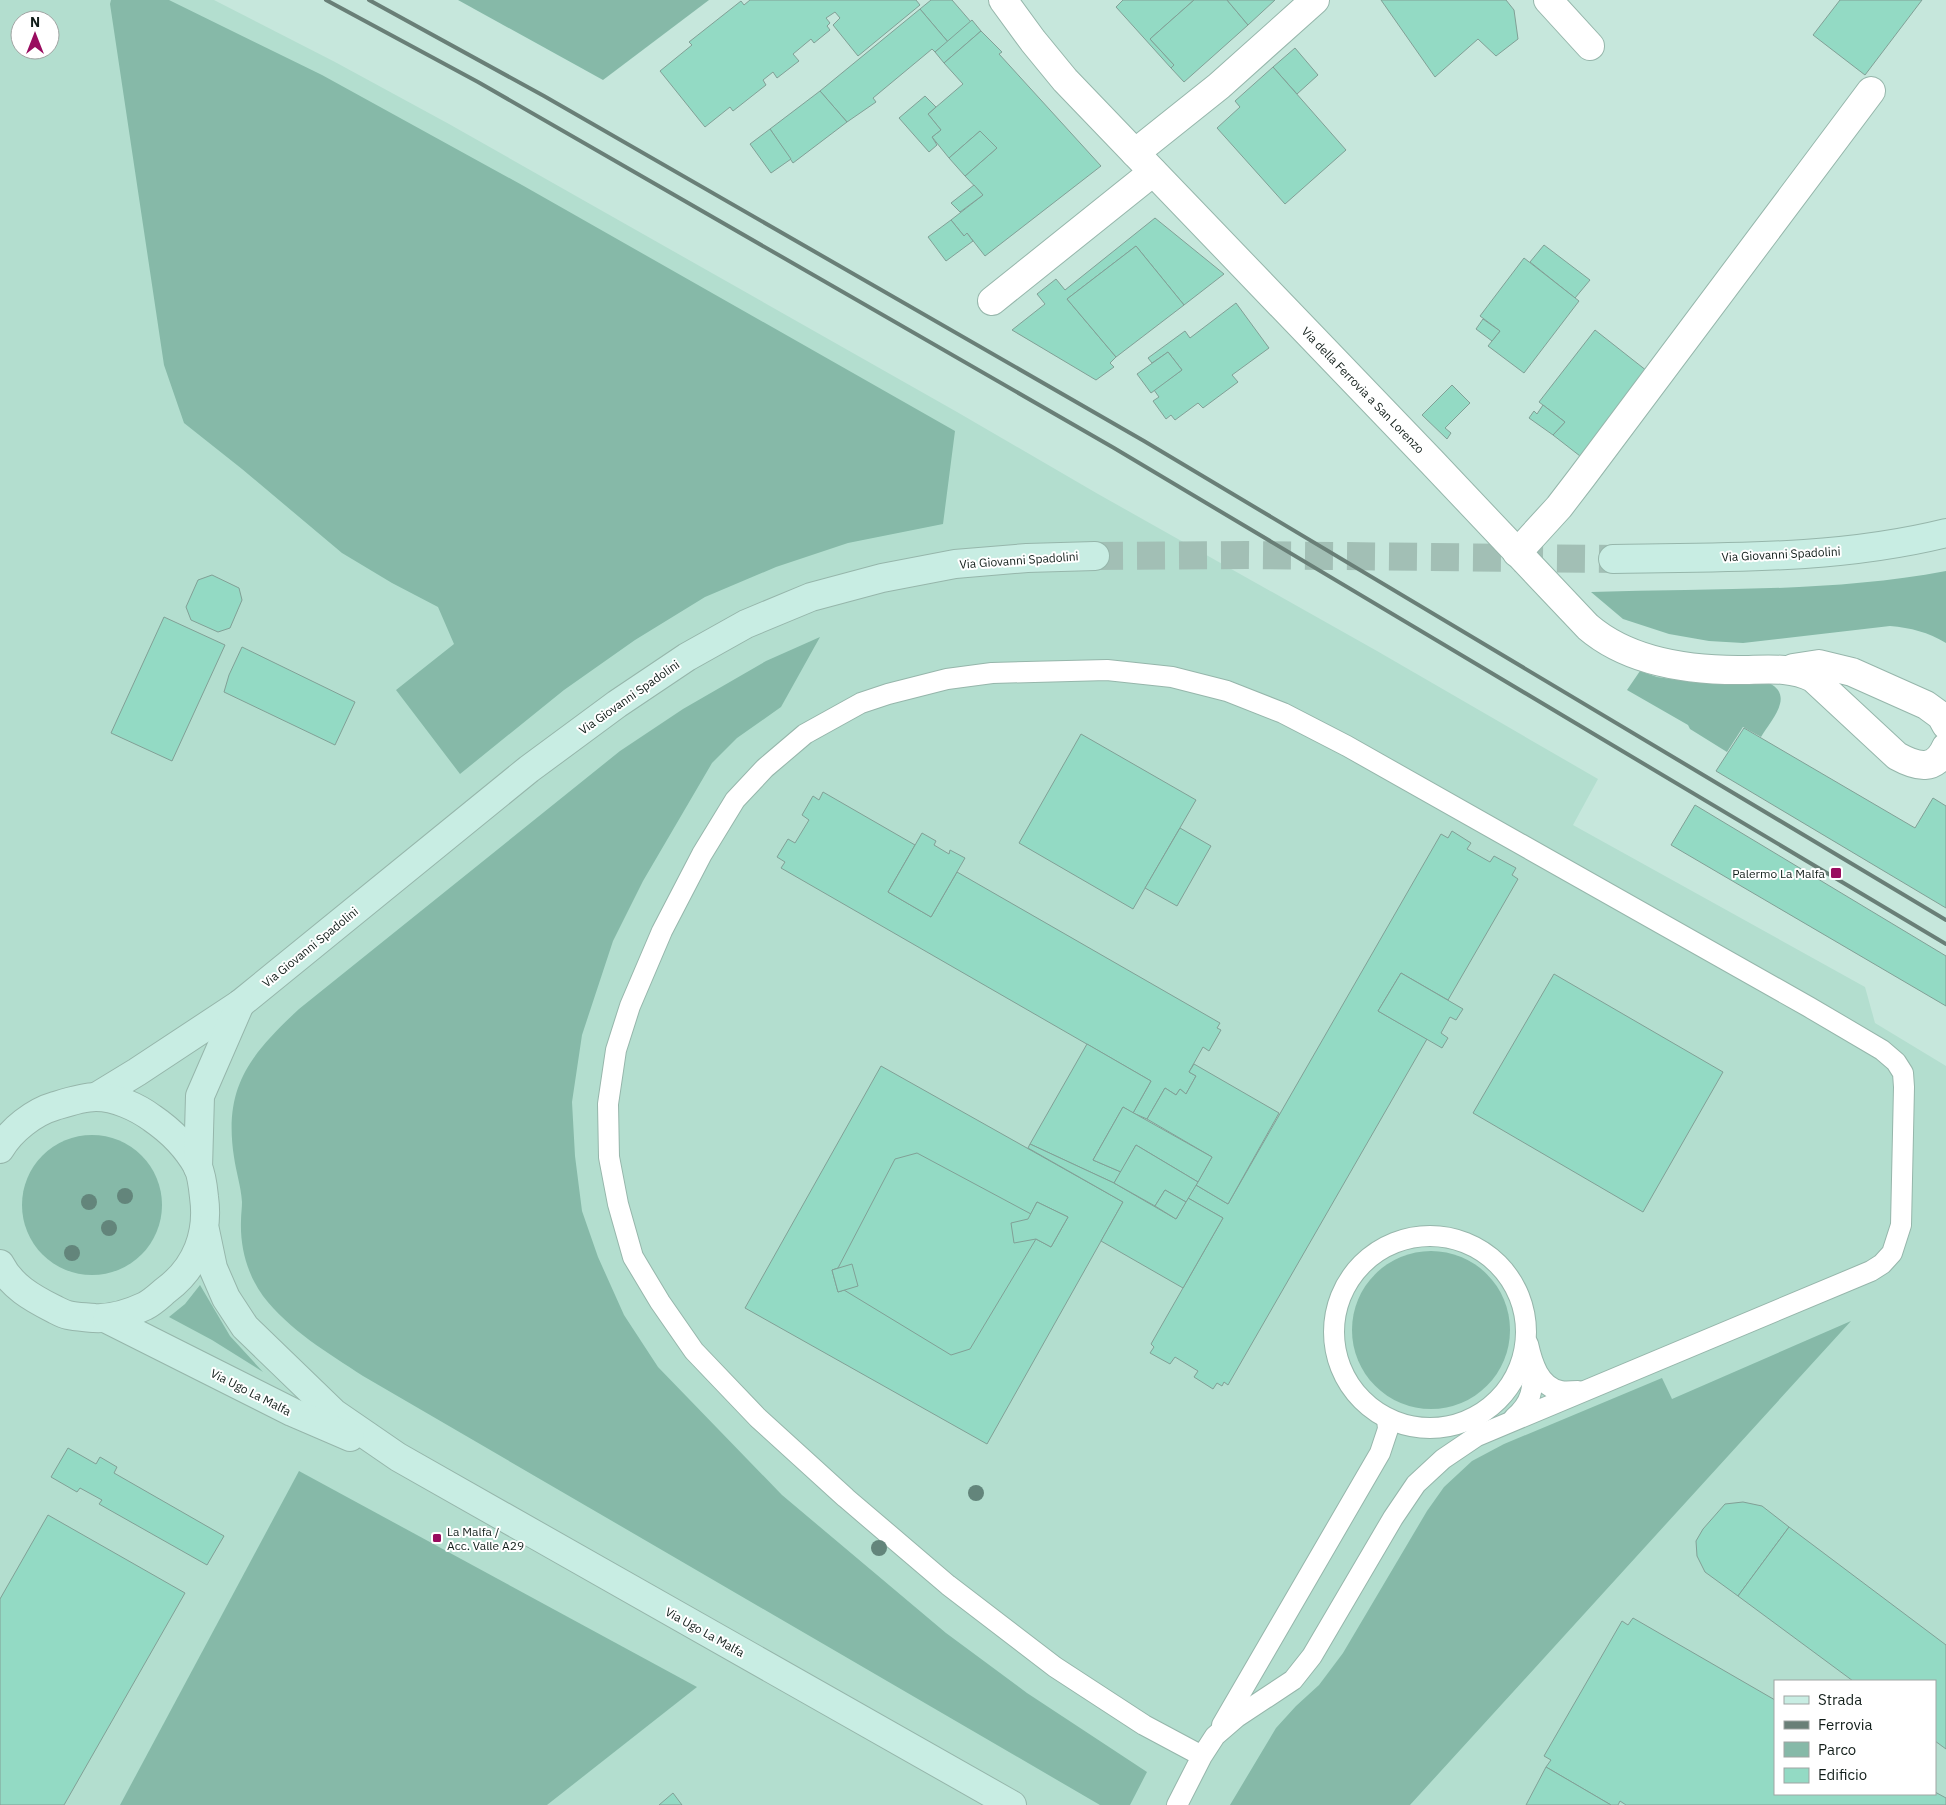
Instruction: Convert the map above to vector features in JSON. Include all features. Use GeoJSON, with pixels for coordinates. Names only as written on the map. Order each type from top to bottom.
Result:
{"type":"FeatureCollection","features":[{"type":"Feature","properties":{"kind":"street","name":"Via della Ferrovia a San Lorenzo"},"geometry":{"type":"LineString","coordinates":[[1003,0],[1032,41],[1065,80],[1588,627],[1602,639],[1652,660],[1714,670],[1784,670]]}},
{"type":"Feature","properties":{"kind":"street"},"geometry":{"type":"LineString","coordinates":[[1134,153],[1219,86],[1315,0]]}},
{"type":"Feature","properties":{"kind":"street"},"geometry":{"type":"LineString","coordinates":[[1548,0],[1590,46]]}},
{"type":"Feature","properties":{"kind":"street"},"geometry":{"type":"LineString","coordinates":[[1517,553],[1559,507],[1582,478],[1871,91]]}},
{"type":"Feature","properties":{"kind":"street"},"geometry":{"type":"LineString","coordinates":[[992,301],[1153,172]]}},
{"type":"Feature","properties":{"kind":"street","name":"Via Giovanni Spadolini"},"geometry":{"type":"LineString","coordinates":[[1613,559],[1824,554],[1910,542],[1946,533]]}},
{"type":"Feature","properties":{"kind":"street","name":"Via Giovanni Spadolini"},"geometry":{"type":"LineString","coordinates":[[96,1097],[240,1004],[530,769],[625,699],[687,657],[746,624],[811,597],[882,578],[955,564],[1027,558],[1095,556]]}},
{"type":"Feature","properties":{"kind":"street"},"geometry":{"type":"LineString","coordinates":[[1784,670],[1818,664],[1852,672],[1926,705],[1942,716],[1946,725]]}},
{"type":"Feature","properties":{"kind":"street"},"geometry":{"type":"LineString","coordinates":[[1784,670],[1801,672],[1813,678],[1897,756],[1911,764],[1924,766],[1934,762],[1946,747]]}},
{"type":"Feature","properties":{"kind":"street"},"geometry":{"type":"LineString","coordinates":[[198,1168],[200,1096],[240,1004]]}},
{"type":"Feature","properties":{"kind":"street"},"geometry":{"type":"LineString","coordinates":[[0,1149],[4,1142],[32,1117],[51,1107],[96,1097],[118,1101],[140,1109],[183,1144],[198,1168],[206,1208],[205,1230],[198,1249],[188,1268],[174,1285],[145,1306],[107,1319],[68,1315],[31,1298],[6,1276],[0,1264]]}},
{"type":"Feature","properties":{"kind":"street"},"geometry":{"type":"LineString","coordinates":[[0,1122],[32,1117]]}},
{"type":"Feature","properties":{"kind":"street","name":"Via Ugo La Malfa"},"geometry":{"type":"LineString","coordinates":[[205,1230],[213,1268],[226,1298],[245,1328],[334,1413],[398,1457],[1012,1805]]}},
{"type":"Feature","properties":{"kind":"street","name":"Via Ugo La Malfa"},"geometry":{"type":"LineString","coordinates":[[107,1319],[292,1412],[398,1457]]}},
{"type":"Feature","properties":{"kind":"lane"},"geometry":{"type":"LineString","coordinates":[[1202,1756],[1144,1725],[1054,1667],[948,1584],[846,1498],[758,1418],[694,1351],[660,1302],[633,1258],[618,1204],[610,1158],[608,1104],[616,1050],[630,1006],[662,931],[702,854],[735,800],[765,768],[805,734],[861,703],[888,694],[947,679],[992,673],[1107,670],[1172,677],[1227,691],[1283,713],[1347,746],[1809,1006],[1882,1050],[1896,1062],[1903,1073],[1901,1225],[1892,1253],[1882,1264],[1871,1271],[1476,1436],[1443,1459],[1416,1484],[1393,1518],[1312,1656],[1293,1680],[1237,1717],[1215,1736]]}},
{"type":"Feature","properties":{"kind":"lane"},"geometry":{"type":"LineString","coordinates":[[1510,1421],[1523,1410],[1530,1398],[1533,1366],[1527,1338],[1525,1312],[1516,1287],[1501,1266],[1481,1249],[1457,1239],[1431,1235],[1402,1239],[1376,1251],[1355,1270],[1340,1296],[1333,1323],[1335,1352],[1346,1379],[1363,1402],[1387,1419],[1414,1427],[1443,1428],[1468,1420],[1491,1406],[1509,1387],[1522,1364],[1527,1338]]}},
{"type":"Feature","properties":{"kind":"lane"},"geometry":{"type":"LineString","coordinates":[[1533,1366],[1544,1382],[1560,1391],[1580,1391]]}},
{"type":"Feature","properties":{"kind":"lane"},"geometry":{"type":"LineString","coordinates":[[1177,1805],[1202,1756],[1380,1453],[1388,1430],[1387,1419]]}},
{"type":"Feature","properties":{"kind":"shaded area"},"geometry":{"type":"Polygon","coordinates":[[[0,0],[214,0],[335,62],[449,124],[1377,651],[1598,779],[1573,825],[1865,987],[1875,1023],[1946,1066],[1946,1805],[0,1805],[0,0]]]}},
{"type":"Feature","properties":{"kind":"green space"},"geometry":{"type":"Polygon","coordinates":[[[111,0],[169,0],[322,75],[522,185],[955,431],[943,524],[848,543],[776,567],[705,597],[635,640],[564,690],[460,774],[396,690],[454,644],[438,607],[392,583],[342,553],[184,423],[164,365],[110,4],[111,0]]]}},
{"type":"Feature","properties":{"kind":"green space"},"geometry":{"type":"Polygon","coordinates":[[[458,0],[709,0],[603,80],[458,0]]]}},
{"type":"Feature","properties":{"kind":"green space"},"geometry":{"type":"Polygon","coordinates":[[[1946,571],[1946,643],[1919,631],[1890,626],[1743,643],[1709,641],[1669,634],[1623,619],[1591,592],[1814,586],[1902,578],[1946,571]]]}},
{"type":"Feature","properties":{"kind":"green space"},"geometry":{"type":"Polygon","coordinates":[[[820,637],[781,707],[737,738],[712,763],[643,881],[613,941],[582,1035],[572,1102],[575,1156],[582,1211],[598,1257],[624,1315],[658,1367],[782,1495],[946,1633],[1027,1693],[1147,1772],[1130,1805],[1100,1805],[363,1376],[310,1340],[273,1308],[257,1288],[243,1250],[241,1231],[242,1202],[234,1157],[232,1132],[233,1110],[237,1091],[244,1073],[254,1057],[282,1025],[299,1009],[620,751],[683,709],[766,661],[820,637]]]}},
{"type":"Feature","properties":{"kind":"green space"},"geometry":{"type":"Polygon","coordinates":[[[1640,671],[1657,677],[1699,683],[1769,683],[1777,688],[1781,701],[1775,716],[1761,737],[1743,727],[1727,752],[1690,729],[1688,725],[1627,690],[1640,671]]]}},
{"type":"Feature","properties":{"kind":"green space"},"geometry":{"type":"Polygon","coordinates":[[[92,1135],[119,1141],[131,1147],[141,1156],[150,1166],[156,1178],[162,1205],[156,1232],[150,1244],[141,1254],[131,1263],[119,1269],[92,1275],[65,1269],[53,1263],[43,1254],[34,1244],[28,1232],[22,1205],[28,1178],[34,1166],[43,1156],[53,1147],[65,1141],[92,1135]]]}},
{"type":"Feature","properties":{"kind":"green space"},"geometry":{"type":"Polygon","coordinates":[[[1439,1251],[1454,1254],[1468,1260],[1487,1274],[1497,1286],[1507,1307],[1510,1330],[1507,1353],[1497,1374],[1487,1386],[1475,1396],[1454,1406],[1439,1409],[1423,1409],[1408,1406],[1387,1396],[1365,1374],[1353,1345],[1352,1322],[1355,1307],[1365,1286],[1387,1264],[1416,1252],[1439,1251]]]}},
{"type":"Feature","properties":{"kind":"green space"},"geometry":{"type":"Polygon","coordinates":[[[200,1285],[230,1336],[263,1372],[212,1340],[169,1317],[185,1304],[200,1285]]]}},
{"type":"Feature","properties":{"kind":"green space"},"geometry":{"type":"Polygon","coordinates":[[[1851,1321],[1410,1805],[1230,1805],[1276,1728],[1319,1685],[1343,1653],[1427,1511],[1444,1487],[1472,1461],[1504,1444],[1662,1378],[1672,1399],[1851,1321]]]}},
{"type":"Feature","properties":{"kind":"green space"},"geometry":{"type":"Polygon","coordinates":[[[299,1471],[697,1687],[547,1805],[120,1805],[299,1471]]]}},
{"type":"Feature","properties":{"kind":"building"},"geometry":{"type":"Polygon","coordinates":[[[750,0],[916,0],[920,5],[858,56],[833,25],[840,18],[835,12],[826,18],[830,23],[827,26],[830,30],[814,43],[811,39],[793,54],[799,61],[777,78],[773,72],[763,80],[766,85],[733,111],[730,107],[705,127],[660,71],[692,45],[689,42],[741,1],[744,5],[750,0]]]}},
{"type":"Feature","properties":{"kind":"building"},"geometry":{"type":"Polygon","coordinates":[[[931,0],[952,0],[971,22],[948,42],[920,9],[931,0]]]}},
{"type":"Feature","properties":{"kind":"building"},"geometry":{"type":"Polygon","coordinates":[[[1123,0],[1194,0],[1150,39],[1174,65],[1171,68],[1116,7],[1123,0]]]}},
{"type":"Feature","properties":{"kind":"building"},"geometry":{"type":"Polygon","coordinates":[[[1194,0],[1227,0],[1248,25],[1184,82],[1171,68],[1174,65],[1150,39],[1194,0]]]}},
{"type":"Feature","properties":{"kind":"building"},"geometry":{"type":"Polygon","coordinates":[[[1227,0],[1275,0],[1248,25],[1227,0]]]}},
{"type":"Feature","properties":{"kind":"building"},"geometry":{"type":"Polygon","coordinates":[[[1381,0],[1506,0],[1514,10],[1518,39],[1496,56],[1478,39],[1435,77],[1381,0]]]}},
{"type":"Feature","properties":{"kind":"building"},"geometry":{"type":"Polygon","coordinates":[[[1840,0],[1922,0],[1865,75],[1813,35],[1840,0]]]}},
{"type":"Feature","properties":{"kind":"building"},"geometry":{"type":"Polygon","coordinates":[[[920,9],[948,42],[935,52],[932,49],[873,98],[876,102],[847,122],[820,91],[920,9]]]}},
{"type":"Feature","properties":{"kind":"building"},"geometry":{"type":"Polygon","coordinates":[[[972,20],[981,31],[944,63],[935,52],[972,20]]]}},
{"type":"Feature","properties":{"kind":"building"},"geometry":{"type":"Polygon","coordinates":[[[981,31],[1002,52],[999,54],[1101,166],[985,256],[967,233],[964,236],[951,220],[983,195],[965,176],[997,148],[980,131],[949,158],[932,137],[941,130],[928,114],[963,84],[944,63],[981,31]]]}},
{"type":"Feature","properties":{"kind":"building"},"geometry":{"type":"Polygon","coordinates":[[[1295,48],[1318,75],[1297,94],[1273,67],[1295,48]]]}},
{"type":"Feature","properties":{"kind":"building"},"geometry":{"type":"Polygon","coordinates":[[[1273,67],[1346,150],[1285,204],[1217,128],[1240,107],[1235,101],[1273,67]]]}},
{"type":"Feature","properties":{"kind":"building"},"geometry":{"type":"Polygon","coordinates":[[[820,91],[847,122],[793,163],[770,129],[820,91]]]}},
{"type":"Feature","properties":{"kind":"building"},"geometry":{"type":"Polygon","coordinates":[[[925,96],[936,107],[928,114],[941,130],[932,137],[937,145],[929,152],[899,118],[925,96]]]}},
{"type":"Feature","properties":{"kind":"building"},"geometry":{"type":"Polygon","coordinates":[[[770,129],[791,159],[771,173],[750,144],[770,129]]]}},
{"type":"Feature","properties":{"kind":"building"},"geometry":{"type":"Polygon","coordinates":[[[980,131],[997,148],[965,176],[949,158],[980,131]]]}},
{"type":"Feature","properties":{"kind":"building"},"geometry":{"type":"Polygon","coordinates":[[[974,185],[983,195],[960,212],[951,203],[974,185]]]}},
{"type":"Feature","properties":{"kind":"building"},"geometry":{"type":"Polygon","coordinates":[[[1155,218],[1224,274],[1184,305],[1136,246],[1067,299],[1116,357],[1110,363],[1114,367],[1096,380],[1012,330],[1045,304],[1037,294],[1056,279],[1065,290],[1155,218]]]}},
{"type":"Feature","properties":{"kind":"building"},"geometry":{"type":"Polygon","coordinates":[[[951,220],[964,236],[967,233],[973,241],[946,261],[928,237],[951,220]]]}},
{"type":"Feature","properties":{"kind":"building"},"geometry":{"type":"Polygon","coordinates":[[[1544,245],[1590,280],[1575,298],[1530,262],[1544,245]]]}},
{"type":"Feature","properties":{"kind":"building"},"geometry":{"type":"Polygon","coordinates":[[[1136,246],[1184,305],[1116,357],[1067,299],[1136,246]]]}},
{"type":"Feature","properties":{"kind":"building"},"geometry":{"type":"Polygon","coordinates":[[[1524,258],[1579,301],[1524,373],[1488,346],[1500,331],[1480,316],[1524,258]]]}},
{"type":"Feature","properties":{"kind":"building"},"geometry":{"type":"Polygon","coordinates":[[[1236,303],[1269,348],[1232,375],[1238,382],[1203,408],[1198,403],[1175,420],[1171,415],[1166,419],[1153,401],[1159,397],[1154,390],[1182,370],[1168,352],[1152,363],[1148,358],[1185,331],[1190,338],[1236,303]]]}},
{"type":"Feature","properties":{"kind":"building"},"geometry":{"type":"Polygon","coordinates":[[[1483,319],[1500,331],[1492,341],[1476,329],[1483,319]]]}},
{"type":"Feature","properties":{"kind":"building"},"geometry":{"type":"Polygon","coordinates":[[[1595,330],[1647,371],[1580,456],[1553,435],[1565,422],[1539,402],[1595,330]]]}},
{"type":"Feature","properties":{"kind":"building"},"geometry":{"type":"Polygon","coordinates":[[[1168,352],[1182,370],[1151,393],[1137,374],[1168,352]]]}},
{"type":"Feature","properties":{"kind":"building"},"geometry":{"type":"Polygon","coordinates":[[[1452,385],[1470,403],[1445,428],[1451,433],[1447,439],[1422,415],[1452,385]]]}},
{"type":"Feature","properties":{"kind":"building"},"geometry":{"type":"Polygon","coordinates":[[[1543,405],[1565,422],[1553,435],[1529,418],[1534,411],[1537,414],[1543,405]]]}},
{"type":"Feature","properties":{"kind":"building"},"geometry":{"type":"Polygon","coordinates":[[[212,575],[239,588],[242,600],[230,628],[218,632],[191,620],[186,607],[198,580],[212,575]]]}},
{"type":"Feature","properties":{"kind":"building"},"geometry":{"type":"Polygon","coordinates":[[[164,617],[225,645],[172,761],[111,733],[164,617]]]}},
{"type":"Feature","properties":{"kind":"building"},"geometry":{"type":"Polygon","coordinates":[[[242,647],[355,702],[335,745],[224,692],[229,675],[242,647]]]}},
{"type":"Feature","properties":{"kind":"building"},"geometry":{"type":"Polygon","coordinates":[[[1744,728],[1915,828],[1933,798],[1946,806],[1946,908],[1716,771],[1744,728]]]}},
{"type":"Feature","properties":{"kind":"building"},"geometry":{"type":"Polygon","coordinates":[[[1081,734],[1196,800],[1133,909],[1019,843],[1081,734]]]}},
{"type":"Feature","properties":{"kind":"building"},"geometry":{"type":"Polygon","coordinates":[[[823,792],[915,845],[888,892],[931,917],[957,872],[1220,1023],[1217,1028],[1221,1030],[1209,1051],[1203,1047],[1189,1072],[1196,1076],[1186,1094],[1180,1089],[1176,1095],[1165,1088],[1147,1119],[1133,1113],[1151,1081],[781,868],[785,862],[777,857],[788,839],[795,843],[809,820],[802,815],[813,796],[819,800],[823,792]]]}},
{"type":"Feature","properties":{"kind":"building"},"geometry":{"type":"Polygon","coordinates":[[[1695,805],[1946,956],[1946,1006],[1671,845],[1695,805]]]}},
{"type":"Feature","properties":{"kind":"building"},"geometry":{"type":"Polygon","coordinates":[[[1180,828],[1211,846],[1177,906],[1145,888],[1180,828]]]}},
{"type":"Feature","properties":{"kind":"building"},"geometry":{"type":"Polygon","coordinates":[[[1452,831],[1471,843],[1467,849],[1490,862],[1494,856],[1516,868],[1512,875],[1518,879],[1448,1000],[1401,973],[1378,1011],[1427,1039],[1228,1385],[1224,1382],[1222,1386],[1217,1383],[1213,1389],[1194,1377],[1198,1371],[1175,1357],[1170,1364],[1150,1353],[1154,1347],[1151,1344],[1223,1218],[1188,1198],[1196,1185],[1228,1204],[1441,834],[1448,838],[1452,831]]]}},
{"type":"Feature","properties":{"kind":"building"},"geometry":{"type":"Polygon","coordinates":[[[922,833],[936,841],[934,845],[949,854],[950,850],[965,858],[931,917],[888,892],[922,833]]]}},
{"type":"Feature","properties":{"kind":"building"},"geometry":{"type":"Polygon","coordinates":[[[1401,973],[1463,1009],[1456,1020],[1450,1017],[1441,1033],[1448,1038],[1442,1048],[1378,1011],[1401,973]]]}},
{"type":"Feature","properties":{"kind":"building"},"geometry":{"type":"Polygon","coordinates":[[[1554,974],[1723,1072],[1643,1212],[1473,1113],[1554,974]]]}},
{"type":"Feature","properties":{"kind":"building"},"geometry":{"type":"Polygon","coordinates":[[[1087,1044],[1151,1081],[1133,1113],[1123,1107],[1093,1160],[1121,1172],[1114,1183],[1030,1144],[1087,1044]]]}},
{"type":"Feature","properties":{"kind":"building"},"geometry":{"type":"Polygon","coordinates":[[[1194,1064],[1279,1113],[1228,1204],[1196,1185],[1212,1157],[1147,1119],[1165,1088],[1176,1095],[1180,1089],[1186,1094],[1196,1076],[1189,1072],[1194,1064]]]}},
{"type":"Feature","properties":{"kind":"building"},"geometry":{"type":"Polygon","coordinates":[[[881,1066],[1123,1202],[987,1444],[745,1308],[881,1066]]]}},
{"type":"Feature","properties":{"kind":"building"},"geometry":{"type":"Polygon","coordinates":[[[1123,1107],[1212,1157],[1198,1182],[1136,1145],[1121,1172],[1093,1160],[1123,1107]]]}},
{"type":"Feature","properties":{"kind":"building"},"geometry":{"type":"Polygon","coordinates":[[[1030,1144],[1114,1183],[1176,1219],[1188,1198],[1223,1218],[1183,1288],[1101,1241],[1123,1202],[1028,1148],[1030,1144]]]}},
{"type":"Feature","properties":{"kind":"building"},"geometry":{"type":"Polygon","coordinates":[[[1136,1145],[1198,1182],[1186,1202],[1165,1190],[1155,1206],[1114,1183],[1136,1145]]]}},
{"type":"Feature","properties":{"kind":"building"},"geometry":{"type":"Polygon","coordinates":[[[917,1153],[1031,1214],[1037,1202],[1068,1217],[1051,1247],[1036,1239],[970,1349],[951,1355],[844,1290],[838,1292],[832,1270],[838,1268],[895,1159],[917,1153]]]}},
{"type":"Feature","properties":{"kind":"building"},"geometry":{"type":"Polygon","coordinates":[[[1165,1190],[1186,1202],[1176,1219],[1155,1206],[1165,1190]]]}},
{"type":"Feature","properties":{"kind":"building"},"geometry":{"type":"Polygon","coordinates":[[[1037,1202],[1068,1217],[1051,1247],[1036,1239],[1014,1243],[1011,1223],[1028,1219],[1037,1202]]]}},
{"type":"Feature","properties":{"kind":"building"},"geometry":{"type":"Polygon","coordinates":[[[852,1264],[858,1286],[838,1292],[832,1270],[852,1264]]]}},
{"type":"Feature","properties":{"kind":"building"},"geometry":{"type":"Polygon","coordinates":[[[68,1448],[96,1464],[100,1457],[117,1467],[114,1473],[224,1536],[207,1565],[99,1504],[102,1500],[80,1488],[77,1492],[51,1477],[68,1448]]]}},
{"type":"Feature","properties":{"kind":"building"},"geometry":{"type":"Polygon","coordinates":[[[1743,1502],[1762,1506],[1789,1527],[1738,1596],[1705,1572],[1697,1556],[1696,1541],[1703,1529],[1725,1504],[1743,1502]]]}},
{"type":"Feature","properties":{"kind":"building"},"geometry":{"type":"Polygon","coordinates":[[[48,1515],[185,1593],[64,1805],[0,1805],[0,1599],[48,1515]]]}},
{"type":"Feature","properties":{"kind":"building"},"geometry":{"type":"Polygon","coordinates":[[[1789,1527],[1946,1645],[1946,1749],[1936,1742],[1936,1680],[1852,1680],[1738,1596],[1789,1527]]]}},
{"type":"Feature","properties":{"kind":"building"},"geometry":{"type":"Polygon","coordinates":[[[1633,1618],[1774,1699],[1774,1795],[1936,1795],[1936,1793],[1946,1798],[1946,1805],[1626,1805],[1620,1801],[1618,1805],[1611,1805],[1546,1767],[1551,1760],[1544,1756],[1622,1621],[1628,1625],[1633,1618]]]}},
{"type":"Feature","properties":{"kind":"building"},"geometry":{"type":"Polygon","coordinates":[[[1546,1767],[1611,1805],[1526,1805],[1546,1767]]]}},
{"type":"Feature","properties":{"kind":"building"},"geometry":{"type":"Polygon","coordinates":[[[673,1793],[682,1805],[659,1805],[673,1793]]]}},
{"type":"Feature","properties":{"kind":"tunnel"},"geometry":{"type":"LineString","coordinates":[[1095,556],[1247,555],[1613,559]]}},
{"type":"Feature","properties":{"kind":"railway"},"geometry":{"type":"LineString","coordinates":[[326,0],[478,82],[1114,448],[1946,944]]}},
{"type":"Feature","properties":{"kind":"railway"},"geometry":{"type":"LineString","coordinates":[[369,0],[544,96],[1144,441],[1946,920]]}},
{"type":"Feature","properties":{"kind":"place","name":"Palermo La Malfa"},"geometry":{"type":"Point","coordinates":[1836,873]}},
{"type":"Feature","properties":{"kind":"place","name":"La Malfa / Acc. Valle A29"},"geometry":{"type":"Point","coordinates":[437,1538]}}]}
